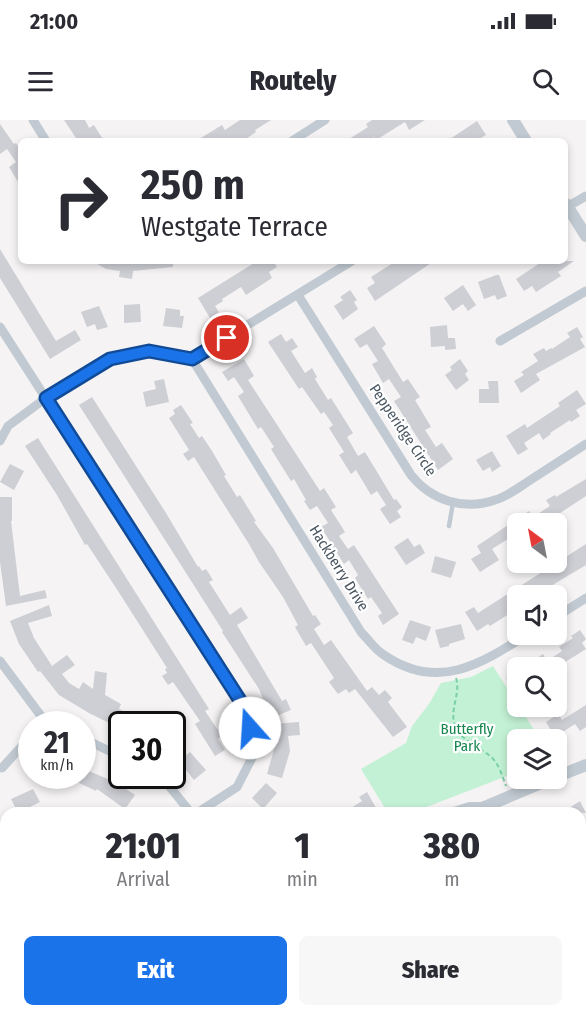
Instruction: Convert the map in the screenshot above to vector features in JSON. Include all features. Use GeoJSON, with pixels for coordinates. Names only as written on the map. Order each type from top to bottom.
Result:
{"type":"FeatureCollection","features":[{"type":"Feature","properties":{"kind":"street"},"geometry":{"type":"LineString","coordinates":[[33,120],[44,138]]}},
{"type":"Feature","properties":{"kind":"street"},"geometry":{"type":"LineString","coordinates":[[297,138],[325,120]]}},
{"type":"Feature","properties":{"kind":"street"},"geometry":{"type":"LineString","coordinates":[[513,120],[524,138]]}},
{"type":"Feature","properties":{"kind":"street"},"geometry":{"type":"LineString","coordinates":[[568,205],[586,196]]}},
{"type":"Feature","properties":{"kind":"street"},"geometry":{"type":"LineString","coordinates":[[568,209],[586,236]]}},
{"type":"Feature","properties":{"kind":"street"},"geometry":{"type":"LineString","coordinates":[[0,441],[8,426],[46,398],[110,359],[149,351],[192,359],[347,264]]}},
{"type":"Feature","properties":{"kind":"street"},"geometry":{"type":"LineString","coordinates":[[500,342],[586,291]]}},
{"type":"Feature","properties":{"kind":"street","name":"Pepperidge Circle"},"geometry":{"type":"LineString","coordinates":[[298,295],[411,475],[430,493],[453,503],[473,505],[495,500],[586,444]]}},
{"type":"Feature","properties":{"kind":"street"},"geometry":{"type":"LineString","coordinates":[[0,327],[243,705],[256,750],[237,787],[206,807]]}},
{"type":"Feature","properties":{"kind":"street","name":"Hackberry Drive"},"geometry":{"type":"LineString","coordinates":[[192,359],[361,632],[383,655],[415,670],[455,672],[487,660],[511,645]]}},
{"type":"Feature","properties":{"kind":"street"},"geometry":{"type":"LineString","coordinates":[[567,610],[586,598]]}},
{"type":"Feature","properties":{"kind":"street"},"geometry":{"type":"LineString","coordinates":[[0,661],[37,711]]}},
{"type":"Feature","properties":{"kind":"street"},"geometry":{"type":"LineString","coordinates":[[2,768],[18,750]]}},
{"type":"Feature","properties":{"kind":"street"},"geometry":{"type":"LineString","coordinates":[[567,773],[586,765]]}},
{"type":"Feature","properties":{"kind":"street"},"geometry":{"type":"LineString","coordinates":[[171,789],[186,807]]}},
{"type":"Feature","properties":{"kind":"street"},"geometry":{"type":"LineString","coordinates":[[489,807],[528,789]]}},
{"type":"Feature","properties":{"kind":"lane"},"geometry":{"type":"LineString","coordinates":[[448,526],[453,503]]}},
{"type":"Feature","properties":{"kind":"path"},"geometry":{"type":"LineString","coordinates":[[455,672],[458,685],[452,714],[455,726],[464,737],[490,756],[497,765],[510,796]]}},
{"type":"Feature","properties":{"kind":"green space","name":"Butterfly Park"},"geometry":{"type":"Polygon","coordinates":[[[493,666],[507,688],[507,717],[526,717],[534,729],[507,729],[507,776],[427,807],[384,807],[361,769],[406,743],[412,726],[441,683],[471,677],[493,666]]]}},
{"type":"Feature","properties":{"kind":"building"},"geometry":{"type":"Polygon","coordinates":[[[64,120],[85,120],[89,128],[94,125],[102,138],[76,138],[64,120]]]}},
{"type":"Feature","properties":{"kind":"building"},"geometry":{"type":"Polygon","coordinates":[[[240,120],[271,120],[247,138],[201,138],[222,125],[225,130],[240,120]]]}},
{"type":"Feature","properties":{"kind":"building"},"geometry":{"type":"Polygon","coordinates":[[[372,120],[425,120],[409,130],[405,122],[379,138],[351,138],[368,127],[366,124],[372,120]]]}},
{"type":"Feature","properties":{"kind":"building"},"geometry":{"type":"Polygon","coordinates":[[[477,121],[486,135],[481,138],[452,138],[477,121]]]}},
{"type":"Feature","properties":{"kind":"building"},"geometry":{"type":"Polygon","coordinates":[[[0,124],[14,144],[18,146],[18,182],[9,167],[16,162],[7,149],[0,154],[0,124]]]}},
{"type":"Feature","properties":{"kind":"building"},"geometry":{"type":"Polygon","coordinates":[[[0,249],[56,341],[75,330],[81,340],[50,359],[0,278],[0,249]]]}},
{"type":"Feature","properties":{"kind":"building"},"geometry":{"type":"Polygon","coordinates":[[[568,261],[574,261],[558,272],[561,276],[536,292],[532,286],[524,291],[516,279],[538,264],[568,264],[568,261]]]}},
{"type":"Feature","properties":{"kind":"building"},"geometry":{"type":"Polygon","coordinates":[[[97,264],[173,264],[173,267],[133,271],[132,279],[119,277],[120,271],[106,269],[97,264]]]}},
{"type":"Feature","properties":{"kind":"building"},"geometry":{"type":"Polygon","coordinates":[[[252,264],[275,264],[277,267],[269,272],[272,278],[246,295],[241,287],[222,299],[223,301],[215,306],[219,312],[210,318],[198,298],[252,264]]]}},
{"type":"Feature","properties":{"kind":"building"},"geometry":{"type":"Polygon","coordinates":[[[391,264],[430,264],[375,301],[367,288],[375,283],[371,277],[391,264]]]}},
{"type":"Feature","properties":{"kind":"building"},"geometry":{"type":"Polygon","coordinates":[[[499,275],[507,296],[497,300],[495,295],[484,299],[478,282],[499,275]]]}},
{"type":"Feature","properties":{"kind":"building"},"geometry":{"type":"Polygon","coordinates":[[[463,285],[476,305],[468,311],[463,304],[453,311],[444,298],[463,285]]]}},
{"type":"Feature","properties":{"kind":"building"},"geometry":{"type":"Polygon","coordinates":[[[350,290],[357,300],[354,302],[358,309],[343,320],[334,306],[343,300],[340,297],[350,290]]]}},
{"type":"Feature","properties":{"kind":"building"},"geometry":{"type":"Polygon","coordinates":[[[140,304],[141,322],[124,323],[124,305],[140,304]]]}},
{"type":"Feature","properties":{"kind":"building"},"geometry":{"type":"Polygon","coordinates":[[[99,306],[108,327],[97,330],[95,324],[87,327],[81,312],[99,306]]]}},
{"type":"Feature","properties":{"kind":"building"},"geometry":{"type":"Polygon","coordinates":[[[166,308],[180,310],[180,316],[184,316],[182,328],[163,326],[166,308]]]}},
{"type":"Feature","properties":{"kind":"building"},"geometry":{"type":"Polygon","coordinates":[[[447,325],[448,338],[455,338],[456,349],[445,350],[445,346],[431,347],[430,327],[447,325]]]}},
{"type":"Feature","properties":{"kind":"building"},"geometry":{"type":"Polygon","coordinates":[[[374,326],[386,344],[382,348],[403,382],[408,379],[420,397],[415,400],[431,427],[425,430],[436,447],[442,443],[453,459],[438,470],[394,401],[401,397],[389,379],[383,383],[372,364],[378,361],[367,344],[360,348],[354,339],[374,326]]]}},
{"type":"Feature","properties":{"kind":"building"},"geometry":{"type":"Polygon","coordinates":[[[577,327],[583,337],[580,339],[585,347],[536,374],[540,380],[521,393],[514,381],[524,375],[521,372],[538,361],[533,354],[544,348],[546,351],[552,349],[570,337],[567,333],[577,327]]]}},
{"type":"Feature","properties":{"kind":"building"},"geometry":{"type":"Polygon","coordinates":[[[281,334],[286,342],[292,338],[298,347],[291,351],[305,373],[312,368],[317,377],[315,379],[328,400],[331,398],[353,433],[347,437],[358,456],[365,452],[394,500],[396,499],[402,507],[397,511],[401,517],[390,524],[380,509],[386,505],[377,491],[371,495],[356,470],[351,474],[339,455],[344,452],[329,428],[333,425],[324,412],[321,414],[302,387],[299,389],[268,342],[281,334]]]}},
{"type":"Feature","properties":{"kind":"building"},"geometry":{"type":"Polygon","coordinates":[[[244,359],[254,376],[248,380],[320,491],[324,488],[336,507],[331,510],[345,532],[339,536],[348,549],[354,545],[399,614],[383,625],[378,616],[382,613],[371,597],[368,599],[355,578],[358,575],[349,560],[344,564],[321,527],[328,523],[317,506],[310,510],[294,479],[291,481],[271,449],[274,447],[261,427],[258,429],[238,396],[244,392],[234,377],[228,381],[222,372],[244,359]]]}},
{"type":"Feature","properties":{"kind":"building"},"geometry":{"type":"Polygon","coordinates":[[[460,359],[468,371],[465,374],[469,380],[456,390],[445,375],[452,370],[450,367],[460,359]]]}},
{"type":"Feature","properties":{"kind":"building"},"geometry":{"type":"Polygon","coordinates":[[[164,379],[169,402],[146,407],[143,392],[156,389],[154,381],[164,379]]]}},
{"type":"Feature","properties":{"kind":"building"},"geometry":{"type":"Polygon","coordinates":[[[488,381],[498,381],[499,403],[479,403],[479,389],[489,389],[488,381]]]}},
{"type":"Feature","properties":{"kind":"building"},"geometry":{"type":"Polygon","coordinates":[[[577,390],[586,404],[576,410],[580,416],[571,422],[570,420],[543,440],[539,433],[524,443],[528,449],[518,455],[506,436],[525,424],[527,428],[560,406],[558,403],[577,390]]]}},
{"type":"Feature","properties":{"kind":"building"},"geometry":{"type":"Polygon","coordinates":[[[92,397],[198,567],[202,571],[206,569],[213,580],[209,582],[230,615],[241,607],[248,618],[237,625],[282,701],[286,699],[291,710],[271,718],[259,689],[79,405],[92,397]]]}},
{"type":"Feature","properties":{"kind":"building"},"geometry":{"type":"Polygon","coordinates":[[[181,405],[193,423],[190,424],[199,438],[202,436],[212,451],[237,497],[240,495],[256,521],[254,522],[273,548],[313,616],[315,615],[321,624],[314,629],[324,645],[331,640],[367,691],[372,687],[379,695],[385,690],[392,698],[388,702],[407,727],[393,737],[355,689],[349,693],[346,689],[338,694],[329,682],[334,678],[311,643],[306,646],[295,627],[298,625],[283,597],[194,457],[188,461],[183,454],[189,450],[169,418],[175,414],[173,410],[181,405]]]}},
{"type":"Feature","properties":{"kind":"building"},"geometry":{"type":"Polygon","coordinates":[[[38,438],[209,709],[205,711],[222,736],[218,739],[225,750],[215,756],[195,724],[200,721],[173,682],[168,685],[162,676],[167,673],[165,669],[167,668],[87,544],[85,545],[57,495],[25,446],[38,438]]]}},
{"type":"Feature","properties":{"kind":"building"},"geometry":{"type":"Polygon","coordinates":[[[492,451],[501,466],[492,472],[490,467],[483,471],[476,460],[492,451]]]}},
{"type":"Feature","properties":{"kind":"building"},"geometry":{"type":"Polygon","coordinates":[[[10,464],[24,471],[14,490],[0,482],[10,464]]]}},
{"type":"Feature","properties":{"kind":"building"},"geometry":{"type":"Polygon","coordinates":[[[586,479],[586,496],[560,513],[539,513],[550,506],[546,500],[555,495],[556,497],[586,479]]]}},
{"type":"Feature","properties":{"kind":"building"},"geometry":{"type":"Polygon","coordinates":[[[0,497],[12,497],[11,521],[20,596],[45,590],[47,598],[6,606],[0,562],[0,497]]]}},
{"type":"Feature","properties":{"kind":"building"},"geometry":{"type":"Polygon","coordinates":[[[507,526],[507,540],[492,549],[499,560],[480,572],[471,559],[481,553],[477,546],[507,526]]]}},
{"type":"Feature","properties":{"kind":"building"},"geometry":{"type":"Polygon","coordinates":[[[408,538],[414,547],[420,544],[425,553],[406,565],[394,547],[408,538]]]}},
{"type":"Feature","properties":{"kind":"building"},"geometry":{"type":"Polygon","coordinates":[[[586,544],[586,565],[552,585],[522,585],[541,573],[567,573],[567,556],[586,544]]]}},
{"type":"Feature","properties":{"kind":"building"},"geometry":{"type":"Polygon","coordinates":[[[435,556],[456,562],[451,578],[431,572],[435,556]]]}},
{"type":"Feature","properties":{"kind":"building"},"geometry":{"type":"Polygon","coordinates":[[[507,594],[507,615],[477,631],[465,612],[474,607],[478,613],[507,594]]]}},
{"type":"Feature","properties":{"kind":"building"},"geometry":{"type":"Polygon","coordinates":[[[49,605],[52,616],[28,623],[34,638],[52,666],[67,655],[75,665],[62,674],[69,683],[79,689],[83,682],[93,689],[95,671],[107,673],[105,695],[121,704],[119,709],[123,711],[108,711],[108,722],[96,716],[96,711],[86,711],[59,695],[40,671],[38,672],[19,644],[10,621],[49,605]]]}},
{"type":"Feature","properties":{"kind":"building"},"geometry":{"type":"Polygon","coordinates":[[[410,620],[431,627],[426,641],[416,637],[413,644],[402,640],[410,620]]]}},
{"type":"Feature","properties":{"kind":"building"},"geometry":{"type":"Polygon","coordinates":[[[461,624],[465,639],[440,648],[435,630],[461,624]]]}},
{"type":"Feature","properties":{"kind":"building"},"geometry":{"type":"Polygon","coordinates":[[[580,630],[586,639],[582,643],[586,649],[567,661],[567,657],[553,657],[562,651],[559,647],[567,645],[567,642],[573,638],[571,636],[580,630]]]}},
{"type":"Feature","properties":{"kind":"building"},"geometry":{"type":"Polygon","coordinates":[[[586,705],[586,727],[580,731],[575,724],[567,729],[550,729],[546,722],[554,717],[560,717],[562,720],[586,705]]]}},
{"type":"Feature","properties":{"kind":"building"},"geometry":{"type":"Polygon","coordinates":[[[299,722],[300,735],[288,736],[290,751],[282,778],[267,774],[275,746],[273,724],[299,722]]]}},
{"type":"Feature","properties":{"kind":"building"},"geometry":{"type":"Polygon","coordinates":[[[190,752],[206,770],[194,780],[186,770],[186,755],[190,752]]]}},
{"type":"Feature","properties":{"kind":"building"},"geometry":{"type":"Polygon","coordinates":[[[96,774],[108,779],[108,789],[126,789],[135,795],[126,807],[122,807],[97,789],[96,791],[92,789],[96,789],[96,774]]]}},
{"type":"Feature","properties":{"kind":"building"},"geometry":{"type":"Polygon","coordinates":[[[266,783],[277,793],[265,807],[261,807],[252,798],[266,783]]]}},
{"type":"Feature","properties":{"kind":"building"},"geometry":{"type":"Polygon","coordinates":[[[33,789],[40,802],[30,807],[15,807],[11,799],[33,789]]]}},
{"type":"Feature","properties":{"kind":"building"},"geometry":{"type":"Polygon","coordinates":[[[367,792],[376,807],[352,807],[362,801],[359,797],[367,792]]]}},
{"type":"Feature","properties":{"kind":"building"},"geometry":{"type":"Polygon","coordinates":[[[580,801],[583,807],[570,807],[580,801]]]}},
{"type":"Feature","properties":{"kind":"route"},"geometry":{"type":"LineString","coordinates":[[227,338],[192,359],[149,351],[110,359],[46,398],[243,705],[250,728]]}}]}
